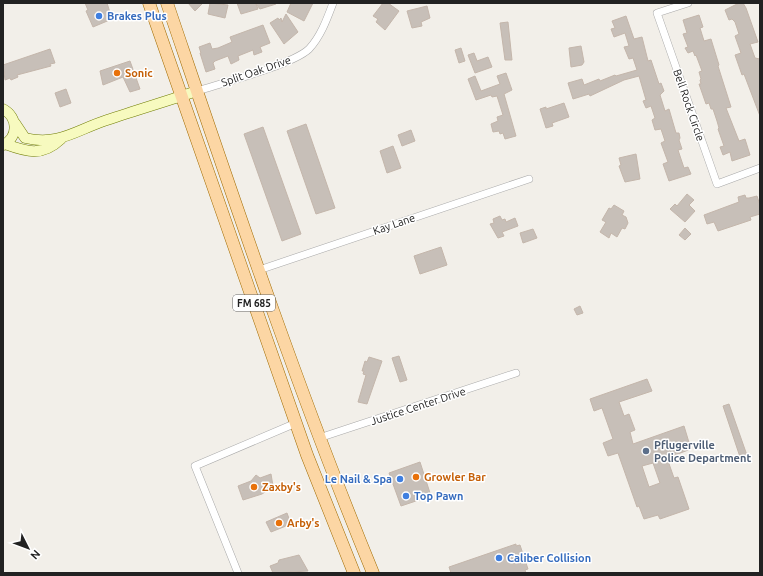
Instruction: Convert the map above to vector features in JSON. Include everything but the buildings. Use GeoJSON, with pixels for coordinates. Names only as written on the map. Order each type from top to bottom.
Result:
{"type":"FeatureCollection","features":[{"type":"Feature","properties":{"kind":"main road","name":"FM 685"},"geometry":{"type":"LineString","coordinates":[[149,3],[296,423],[354,573]]}},
{"type":"Feature","properties":{"kind":"main road","name":"FM 685"},"geometry":{"type":"LineString","coordinates":[[167,3],[259,270],[319,438],[373,573]]}},
{"type":"Feature","properties":{"kind":"street","name":"Split Oak Drive"},"geometry":{"type":"LineString","coordinates":[[197,91],[285,62],[303,54],[324,27],[333,3]]}},
{"type":"Feature","properties":{"kind":"street","name":"Bell Rock Circle"},"geometry":{"type":"LineString","coordinates":[[688,3],[657,13],[717,184],[760,168]]}},
{"type":"Feature","properties":{"kind":"street"},"geometry":{"type":"LineString","coordinates":[[3,109],[12,117],[25,138],[40,142],[63,138],[104,120],[197,91]]}},
{"type":"Feature","properties":{"kind":"street"},"geometry":{"type":"LineString","coordinates":[[15,123],[13,136],[4,145],[26,151],[42,152],[54,146],[63,138]]}},
{"type":"Feature","properties":{"kind":"street","name":"Kay Lane"},"geometry":{"type":"LineString","coordinates":[[259,270],[529,178]]}},
{"type":"Feature","properties":{"kind":"street","name":"Justice Center Drive"},"geometry":{"type":"LineString","coordinates":[[319,438],[516,373]]}},
{"type":"Feature","properties":{"kind":"street"},"geometry":{"type":"LineString","coordinates":[[238,573],[195,466],[296,423]]}},
{"type":"Feature","properties":{"kind":"place","name":"Brakes Plus"},"geometry":{"type":"Point","coordinates":[99,16]}},
{"type":"Feature","properties":{"kind":"place","name":"Sonic"},"geometry":{"type":"Point","coordinates":[117,73]}},
{"type":"Feature","properties":{"kind":"place","name":"Pflugerville Police Department"},"geometry":{"type":"Point","coordinates":[646,451]}},
{"type":"Feature","properties":{"kind":"place","name":"Growler Bar"},"geometry":{"type":"Point","coordinates":[416,477]}},
{"type":"Feature","properties":{"kind":"place","name":"Le Nail & Spa"},"geometry":{"type":"Point","coordinates":[400,479]}},
{"type":"Feature","properties":{"kind":"place","name":"Zaxby's"},"geometry":{"type":"Point","coordinates":[254,487]}},
{"type":"Feature","properties":{"kind":"place","name":"Top Pawn"},"geometry":{"type":"Point","coordinates":[406,496]}},
{"type":"Feature","properties":{"kind":"place","name":"Arby's"},"geometry":{"type":"Point","coordinates":[279,523]}},
{"type":"Feature","properties":{"kind":"place","name":"Caliber Collision"},"geometry":{"type":"Point","coordinates":[499,558]}}]}
